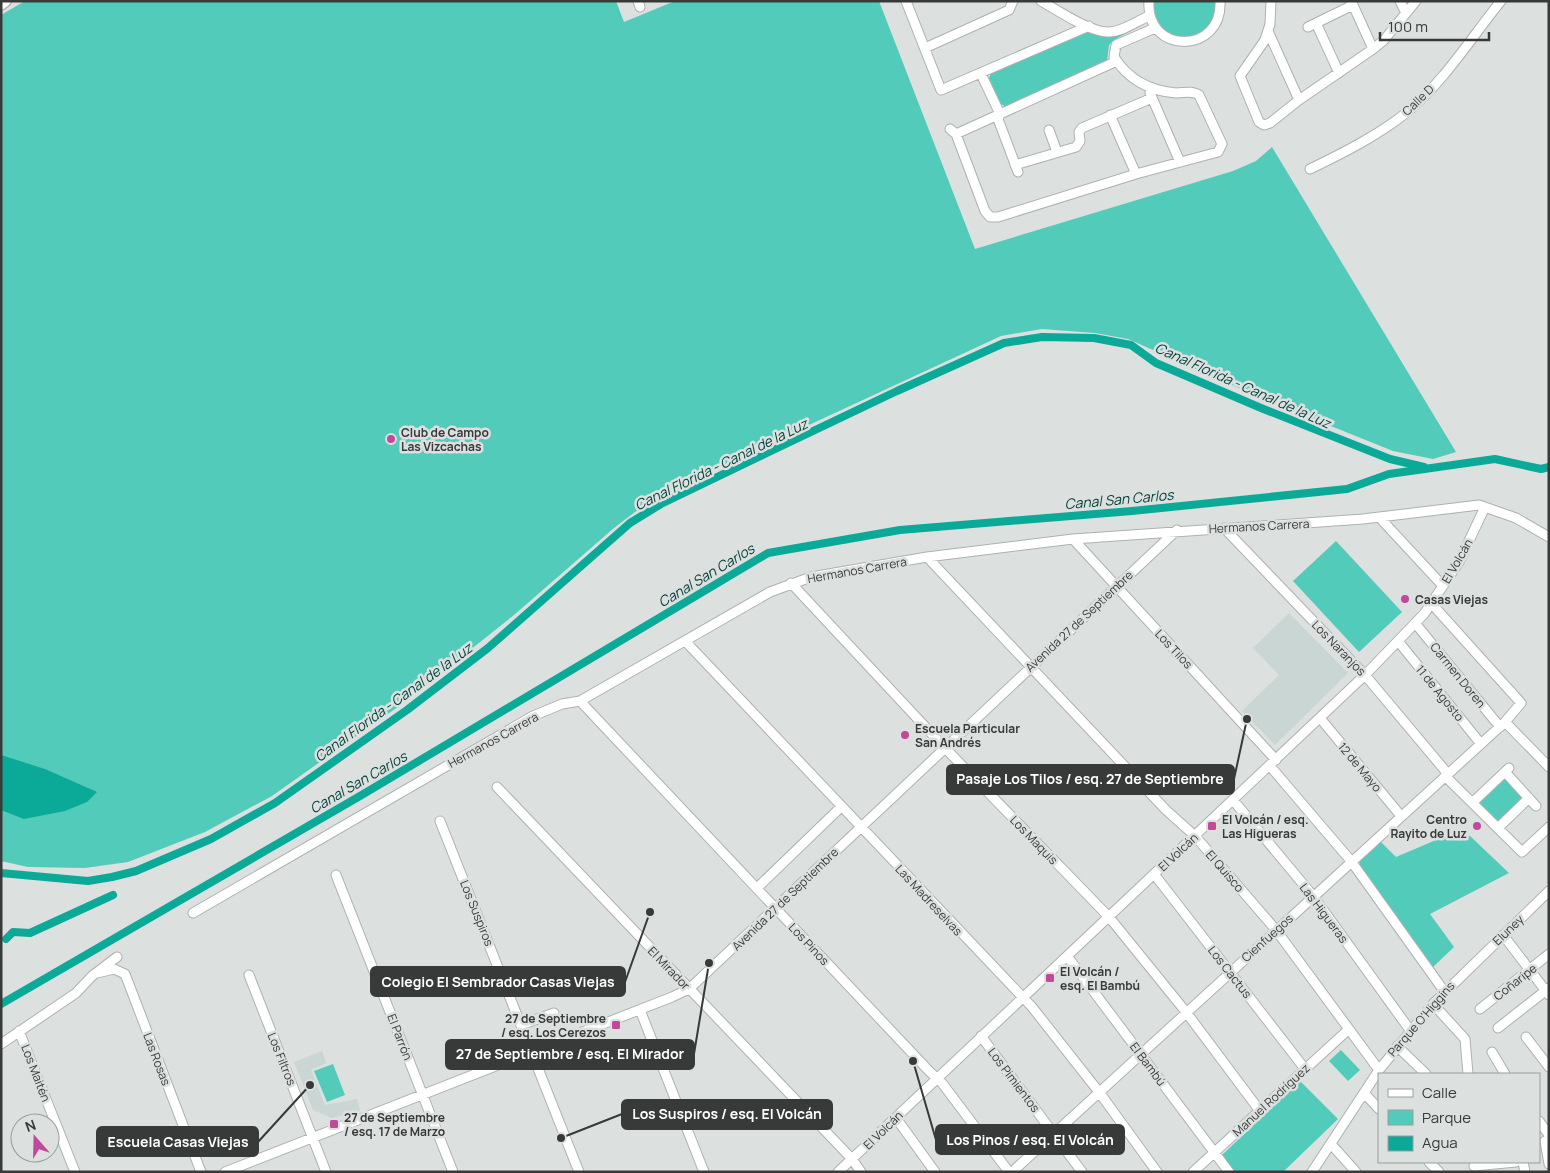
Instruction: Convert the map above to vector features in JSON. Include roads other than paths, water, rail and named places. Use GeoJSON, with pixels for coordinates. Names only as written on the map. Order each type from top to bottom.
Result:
{"type":"FeatureCollection","features":[{"type":"Feature","properties":{"kind":"main road"},"geometry":{"type":"LineString","coordinates":[[1,4],[5,1]]}},
{"type":"Feature","properties":{"kind":"street"},"geometry":{"type":"LineString","coordinates":[[906,1],[941,90],[1089,26]]}},
{"type":"Feature","properties":{"kind":"street"},"geometry":{"type":"LineString","coordinates":[[925,48],[1009,10],[1013,1]]}},
{"type":"Feature","properties":{"kind":"street"},"geometry":{"type":"LineString","coordinates":[[1040,1],[1089,26],[1110,32],[1149,16]]}},
{"type":"Feature","properties":{"kind":"street"},"geometry":{"type":"LineString","coordinates":[[1148,1],[1149,16],[1155,28],[1173,41],[1186,42],[1198,40],[1209,32],[1217,22],[1220,1]]}},
{"type":"Feature","properties":{"kind":"street"},"geometry":{"type":"LineString","coordinates":[[1271,1],[1268,31],[1256,55],[1241,73],[1241,82],[1259,122],[1264,125],[1270,123],[1299,100],[1373,49],[1384,40],[1416,1]]}},
{"type":"Feature","properties":{"kind":"street"},"geometry":{"type":"LineString","coordinates":[[1400,1],[1406,13]]}},
{"type":"Feature","properties":{"kind":"street","name":"Calle D"},"geometry":{"type":"LineString","coordinates":[[1310,169],[1363,142],[1406,113],[1443,74],[1501,1]]}},
{"type":"Feature","properties":{"kind":"street"},"geometry":{"type":"LineString","coordinates":[[1339,73],[1312,25],[1352,3],[1373,49]]}},
{"type":"Feature","properties":{"kind":"street"},"geometry":{"type":"LineString","coordinates":[[1117,61],[1000,114],[953,131],[985,211],[990,217],[998,217],[1221,150],[1222,144],[1198,93],[1167,92],[1148,88],[1122,68],[1117,61],[1114,54],[1116,45],[1155,28]]}},
{"type":"Feature","properties":{"kind":"street"},"geometry":{"type":"LineString","coordinates":[[1268,31],[1299,100]]}},
{"type":"Feature","properties":{"kind":"street"},"geometry":{"type":"LineString","coordinates":[[981,74],[1000,114],[998,119],[1016,169],[1056,152],[1076,147],[1080,141],[1078,132],[1082,128],[1152,98]]}},
{"type":"Feature","properties":{"kind":"street"},"geometry":{"type":"LineString","coordinates":[[1148,88],[1180,162]]}},
{"type":"Feature","properties":{"kind":"street"},"geometry":{"type":"LineString","coordinates":[[1110,116],[1136,174]]}},
{"type":"Feature","properties":{"kind":"street"},"geometry":{"type":"LineString","coordinates":[[1049,130],[1056,152]]}},
{"type":"Feature","properties":{"kind":"street"},"geometry":{"type":"LineString","coordinates":[[1076,147],[1080,156]]}},
{"type":"Feature","properties":{"kind":"street","name":"Hermanos Carrera"},"geometry":{"type":"LineString","coordinates":[[192,913],[528,719],[562,704],[580,701],[686,642],[770,592],[811,577],[927,557],[1073,539],[1379,517],[1439,508],[1479,505],[1516,518],[1549,536]]}},
{"type":"Feature","properties":{"kind":"street","name":"El Volcán"},"geometry":{"type":"LineString","coordinates":[[838,1172],[1273,763],[1398,642],[1431,603],[1459,562],[1485,507]]}},
{"type":"Feature","properties":{"kind":"street"},"geometry":{"type":"LineString","coordinates":[[1379,517],[1443,586]]}},
{"type":"Feature","properties":{"kind":"street","name":"Los Naranjos"},"geometry":{"type":"LineString","coordinates":[[1224,528],[1365,675],[1447,775],[1472,803],[1522,852],[1549,828]]}},
{"type":"Feature","properties":{"kind":"street","name":"Avenida 27 de Septiembre"},"geometry":{"type":"LineString","coordinates":[[225,1172],[640,1010],[689,988],[1116,586],[1178,530]]}},
{"type":"Feature","properties":{"kind":"street","name":"Los Tilos"},"geometry":{"type":"LineString","coordinates":[[1073,539],[1273,763],[1350,861],[1444,991]]}},
{"type":"Feature","properties":{"kind":"street","name":"El Quisco"},"geometry":{"type":"LineString","coordinates":[[927,557],[1166,810],[1195,836],[1276,930],[1379,1070]]}},
{"type":"Feature","properties":{"kind":"street","name":"Los Maquis"},"geometry":{"type":"LineString","coordinates":[[791,583],[945,748],[1109,917],[1186,1012],[1260,1111]]}},
{"type":"Feature","properties":{"kind":"street","name":"Cienfuegos"},"geometry":{"type":"LineString","coordinates":[[1010,1172],[1350,861],[1503,725],[1521,702],[1431,603]]}},
{"type":"Feature","properties":{"kind":"street","name":"Carmen Doren"},"geometry":{"type":"LineString","coordinates":[[1415,623],[1503,725],[1549,768]]}},
{"type":"Feature","properties":{"kind":"street","name":"Las Madreselvas"},"geometry":{"type":"LineString","coordinates":[[686,642],[1022,998],[1099,1092],[1156,1172]]}},
{"type":"Feature","properties":{"kind":"street","name":"11 de Agosto"},"geometry":{"type":"LineString","coordinates":[[1398,642],[1481,744]]}},
{"type":"Feature","properties":{"kind":"street","name":"Los Pinos"},"geometry":{"type":"LineString","coordinates":[[580,701],[945,1086],[1010,1172]]}},
{"type":"Feature","properties":{"kind":"street","name":"12 de Mayo"},"geometry":{"type":"LineString","coordinates":[[1320,718],[1401,816]]}},
{"type":"Feature","properties":{"kind":"street"},"geometry":{"type":"LineString","coordinates":[[1472,803],[1507,770],[1536,806]]}},
{"type":"Feature","properties":{"kind":"street","name":"El Mirador"},"geometry":{"type":"LineString","coordinates":[[497,787],[852,1159],[861,1172]]}},
{"type":"Feature","properties":{"kind":"street"},"geometry":{"type":"LineString","coordinates":[[1498,828],[1529,798]]}},
{"type":"Feature","properties":{"kind":"street","name":"Las Higueras"},"geometry":{"type":"LineString","coordinates":[[1233,800],[1313,896],[1410,1030]]}},
{"type":"Feature","properties":{"kind":"street"},"geometry":{"type":"LineString","coordinates":[[757,888],[840,807]]}},
{"type":"Feature","properties":{"kind":"street","name":"Los Suspiros"},"geometry":{"type":"LineString","coordinates":[[440,821],[579,1172]]}},
{"type":"Feature","properties":{"kind":"street","name":"Los Cactus"},"geometry":{"type":"LineString","coordinates":[[1154,874],[1305,1069]]}},
{"type":"Feature","properties":{"kind":"street","name":"El Parrón"},"geometry":{"type":"LineString","coordinates":[[336,875],[453,1172]]}},
{"type":"Feature","properties":{"kind":"street","name":"Eluney"},"geometry":{"type":"LineString","coordinates":[[1466,969],[1477,961],[1549,891]]}},
{"type":"Feature","properties":{"kind":"street"},"geometry":{"type":"LineString","coordinates":[[1498,1028],[1548,991],[1530,971],[1503,935]]}},
{"type":"Feature","properties":{"kind":"street","name":"Coñaripe"},"geometry":{"type":"LineString","coordinates":[[1480,1009],[1549,954]]}},
{"type":"Feature","properties":{"kind":"street","name":"El Bambú"},"geometry":{"type":"LineString","coordinates":[[1067,956],[1229,1172]]}},
{"type":"Feature","properties":{"kind":"street"},"geometry":{"type":"LineString","coordinates":[[1,1044],[76,993],[116,957]]}},
{"type":"Feature","properties":{"kind":"street","name":"Las Rosas"},"geometry":{"type":"LineString","coordinates":[[97,973],[114,968],[125,974],[201,1172]]}},
{"type":"Feature","properties":{"kind":"street","name":"Parque O'Higgins"},"geometry":{"type":"LineString","coordinates":[[1312,1172],[1379,1070],[1397,1046],[1444,991],[1466,969]]}},
{"type":"Feature","properties":{"kind":"street","name":"Los Filtros"},"geometry":{"type":"LineString","coordinates":[[249,975],[326,1172]]}},
{"type":"Feature","properties":{"kind":"street"},"geometry":{"type":"LineString","coordinates":[[1433,1004],[1466,1040],[1468,1073]]}},
{"type":"Feature","properties":{"kind":"street"},"geometry":{"type":"LineString","coordinates":[[640,1010],[704,1172]]}},
{"type":"Feature","properties":{"kind":"street"},"geometry":{"type":"LineString","coordinates":[[521,1026],[554,1013]]}},
{"type":"Feature","properties":{"kind":"street","name":"Manuel Rodríguez"},"geometry":{"type":"LineString","coordinates":[[1193,1172],[1349,1029]]}},
{"type":"Feature","properties":{"kind":"street","name":"Los Maitén"},"geometry":{"type":"LineString","coordinates":[[19,1031],[74,1172]]}},
{"type":"Feature","properties":{"kind":"street","name":"Los Pimientos"},"geometry":{"type":"LineString","coordinates":[[981,1036],[1082,1172]]}},
{"type":"Feature","properties":{"kind":"street"},"geometry":{"type":"LineString","coordinates":[[1526,1037],[1549,1067]]}},
{"type":"Feature","properties":{"kind":"street"},"geometry":{"type":"LineString","coordinates":[[1397,1046],[1425,1073]]}},
{"type":"Feature","properties":{"kind":"street"},"geometry":{"type":"LineString","coordinates":[[1492,1052],[1504,1073]]}},
{"type":"Feature","properties":{"kind":"street"},"geometry":{"type":"LineString","coordinates":[[1364,1093],[1378,1108]]}},
{"type":"Feature","properties":{"kind":"street"},"geometry":{"type":"LineString","coordinates":[[896,1118],[934,1172]]}},
{"type":"Feature","properties":{"kind":"street"},"geometry":{"type":"LineString","coordinates":[[1540,1124],[1549,1164]]}},
{"type":"Feature","properties":{"kind":"street"},"geometry":{"type":"LineString","coordinates":[[1330,1144],[1356,1172]]}},
{"type":"Feature","properties":{"kind":"street"},"geometry":{"type":"LineString","coordinates":[[1474,1166],[1498,1168],[1513,1163]]}},
{"type":"Feature","properties":{"kind":"water"},"geometry":{"type":"Polygon","coordinates":[[[1,755],[45,769],[97,792],[87,802],[65,811],[24,819],[1,810],[1,755]]]}},
{"type":"Feature","properties":{"kind":"waterway","name":"Canal Florida - Canal de la Luz"},"geometry":{"type":"LineString","coordinates":[[1,873],[88,881],[136,871],[211,839],[275,803],[407,710],[488,648],[630,523],[661,504],[769,452],[1004,343],[1042,337],[1094,338],[1131,345],[1156,363],[1261,408],[1390,459],[1424,467]]}},
{"type":"Feature","properties":{"kind":"waterway","name":"Canal San Carlos"},"geometry":{"type":"LineString","coordinates":[[1,1004],[360,796],[768,553],[900,530],[1132,511],[1347,489],[1389,474],[1495,459],[1541,469],[1549,467]]}},
{"type":"Feature","properties":{"kind":"waterway"},"geometry":{"type":"LineString","coordinates":[[6,939],[13,932],[30,933],[113,895]]}},
{"type":"Feature","properties":{"kind":"place","name":"Club de Campo Las Vizcachas"},"geometry":{"type":"Point","coordinates":[391,439]}},
{"type":"Feature","properties":{"kind":"place","name":"Casas Viejas"},"geometry":{"type":"Point","coordinates":[1405,599]}},
{"type":"Feature","properties":{"kind":"place","name":"Pasaje Los Tilos / esq. 27 de Septiembre"},"geometry":{"type":"Point","coordinates":[1247,719]}},
{"type":"Feature","properties":{"kind":"place","name":"Escuela Particular San Andrés"},"geometry":{"type":"Point","coordinates":[905,735]}},
{"type":"Feature","properties":{"kind":"place","name":"El Volcán / esq. Las Higueras"},"geometry":{"type":"Point","coordinates":[1212,826]}},
{"type":"Feature","properties":{"kind":"place","name":"Centro Rayito de Luz"},"geometry":{"type":"Point","coordinates":[1477,826]}},
{"type":"Feature","properties":{"kind":"place","name":"Colegio El Sembrador Casas Viejas"},"geometry":{"type":"Point","coordinates":[650,912]}},
{"type":"Feature","properties":{"kind":"place","name":"27 de Septiembre / esq. El Mirador"},"geometry":{"type":"Point","coordinates":[709,963]}},
{"type":"Feature","properties":{"kind":"place","name":"El Volcán / esq. El Bambú"},"geometry":{"type":"Point","coordinates":[1050,978]}},
{"type":"Feature","properties":{"kind":"place","name":"27 de Septiembre / esq. Los Cerezos"},"geometry":{"type":"Point","coordinates":[616,1025]}},
{"type":"Feature","properties":{"kind":"place","name":"Los Pinos / esq. El Volcán"},"geometry":{"type":"Point","coordinates":[913,1061]}},
{"type":"Feature","properties":{"kind":"place","name":"Escuela Casas Viejas"},"geometry":{"type":"Point","coordinates":[310,1085]}},
{"type":"Feature","properties":{"kind":"place","name":"27 de Septiembre / esq. 17 de Marzo"},"geometry":{"type":"Point","coordinates":[334,1124]}},
{"type":"Feature","properties":{"kind":"place","name":"Los Suspiros / esq. El Volcán"},"geometry":{"type":"Point","coordinates":[561,1138]}}]}
